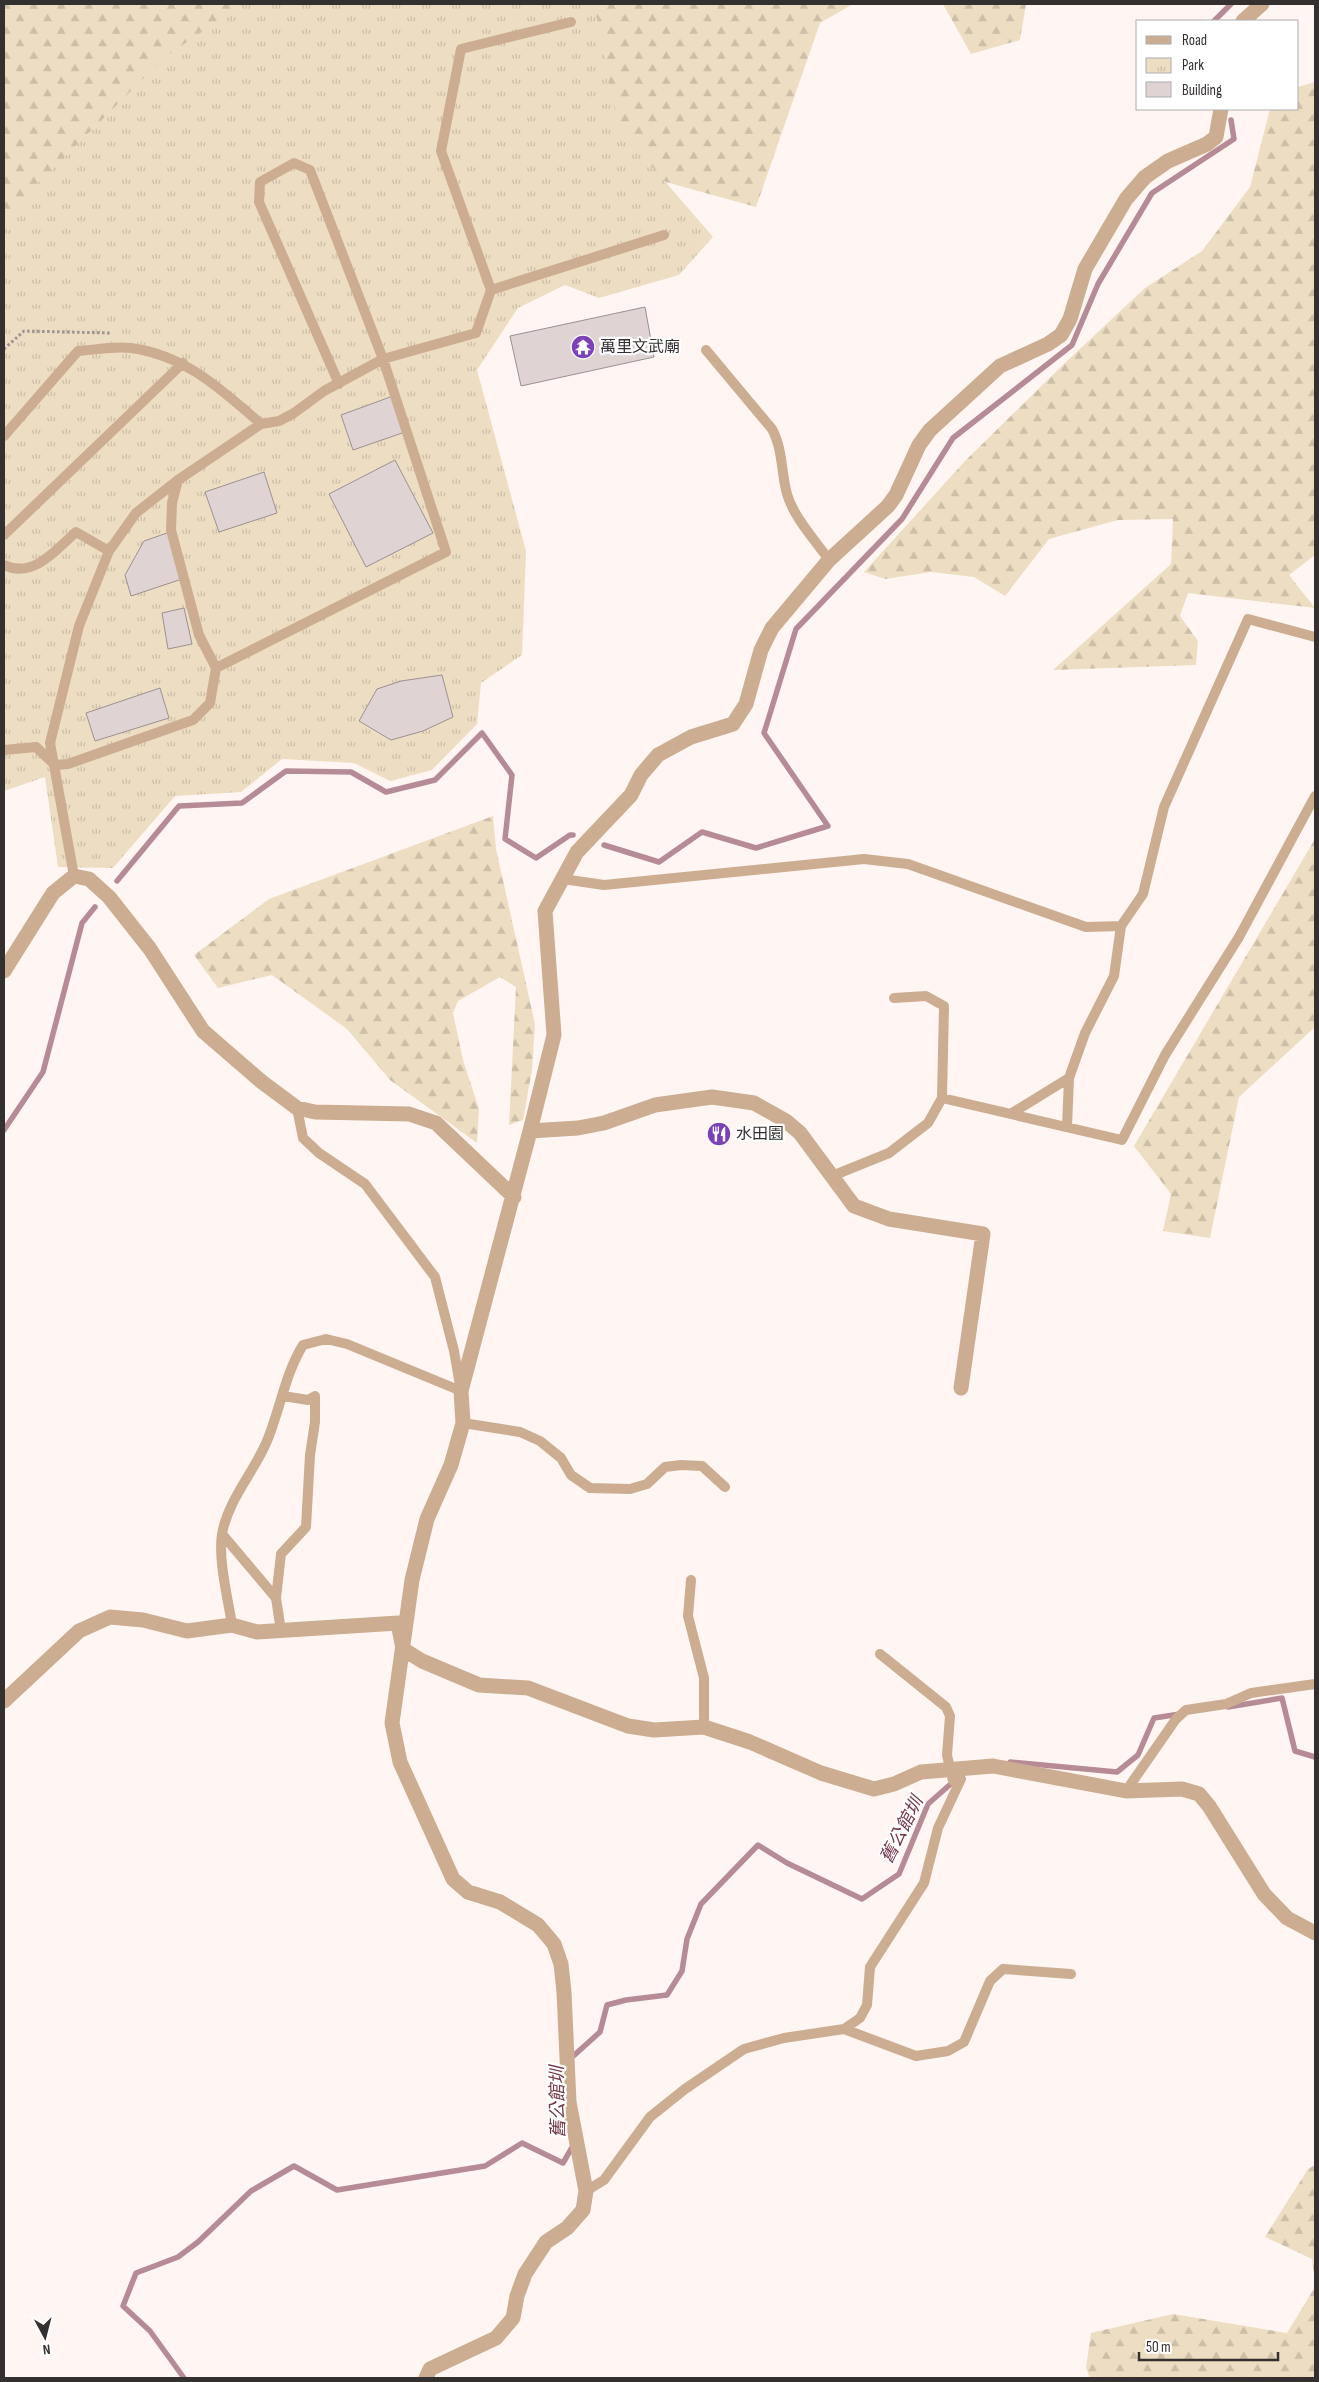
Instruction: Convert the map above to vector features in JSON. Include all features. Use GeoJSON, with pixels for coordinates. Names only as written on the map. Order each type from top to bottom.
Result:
{"type":"FeatureCollection","features":[{"type":"Feature","properties":{"kind":"street"},"geometry":{"type":"LineString","coordinates":[[1244,20],[1262,4]]}},
{"type":"Feature","properties":{"kind":"street"},"geometry":{"type":"LineString","coordinates":[[426,2378],[430,2369],[496,2338],[513,2318],[517,2296],[525,2274],[546,2242],[567,2228],[583,2210],[586,2191],[569,2102],[564,1992],[561,1964],[554,1944],[538,1925],[500,1902],[468,1892],[453,1879],[400,1762],[392,1723],[397,1672],[403,1648],[412,1580],[427,1519],[451,1465],[463,1422],[461,1391],[514,1197],[554,1035],[545,911],[577,852],[631,795],[641,775],[658,755],[691,737],[733,724],[746,704],[762,650],[772,628],[829,560],[888,506],[896,495],[919,445],[930,430],[1000,366],[1048,344],[1061,334],[1070,318],[1085,269],[1126,199],[1145,177],[1168,161],[1207,144],[1216,137],[1221,110]]}},
{"type":"Feature","properties":{"kind":"street"},"geometry":{"type":"LineString","coordinates":[[4,971],[53,893],[74,876],[89,879],[109,897],[150,949],[203,1032],[262,1082],[297,1108],[315,1112],[408,1114],[436,1123],[514,1197]]}},
{"type":"Feature","properties":{"kind":"street"},"geometry":{"type":"LineString","coordinates":[[530,1131],[578,1128],[604,1123],[655,1105],[712,1097],[754,1103],[786,1121],[800,1133],[854,1206],[889,1219],[984,1234],[961,1388]]}},
{"type":"Feature","properties":{"kind":"street"},"geometry":{"type":"LineString","coordinates":[[4,1701],[79,1631],[110,1617],[142,1620],[187,1631],[232,1625],[257,1632],[398,1623],[403,1648],[422,1661],[480,1685],[528,1688],[628,1726],[654,1730],[704,1727],[750,1742],[821,1773],[874,1789],[894,1784],[921,1772],[993,1766],[1126,1791],[1182,1789],[1199,1794],[1209,1806],[1264,1894],[1287,1918],[1315,1933]]}},
{"type":"Feature","properties":{"kind":"lane"},"geometry":{"type":"LineString","coordinates":[[74,876],[50,743],[79,626],[109,551],[136,513],[178,480],[261,424],[279,421],[324,391],[383,358],[476,334],[491,290],[441,151],[460,49],[571,22]]}},
{"type":"Feature","properties":{"kind":"lane"},"geometry":{"type":"LineString","coordinates":[[216,668],[446,552],[383,358],[310,170],[294,163],[260,182],[259,202],[339,384]]}},
{"type":"Feature","properties":{"kind":"lane"},"geometry":{"type":"LineString","coordinates":[[491,290],[664,235]]}},
{"type":"Feature","properties":{"kind":"lane"},"geometry":{"type":"LineString","coordinates":[[4,436],[78,351],[131,348],[183,363],[222,391],[261,424]]}},
{"type":"Feature","properties":{"kind":"lane"},"geometry":{"type":"LineString","coordinates":[[706,350],[772,429],[778,439],[787,494],[792,506],[829,560]]}},
{"type":"Feature","properties":{"kind":"lane"},"geometry":{"type":"LineString","coordinates":[[4,535],[183,363]]}},
{"type":"Feature","properties":{"kind":"lane"},"geometry":{"type":"LineString","coordinates":[[4,750],[36,747],[55,765],[68,764],[110,751],[132,740],[193,720],[210,703],[216,668],[199,635],[171,530],[172,503],[178,480]]}},
{"type":"Feature","properties":{"kind":"lane"},"geometry":{"type":"LineString","coordinates":[[4,565],[9,567],[37,566],[76,532],[109,551]]}},
{"type":"Feature","properties":{"kind":"lane"},"geometry":{"type":"LineString","coordinates":[[1067,1127],[1069,1078],[1085,1033],[1114,976],[1121,926],[1143,894],[1164,806],[1248,620],[1315,637]]}},
{"type":"Feature","properties":{"kind":"lane"},"geometry":{"type":"LineString","coordinates":[[942,1098],[1122,1140],[1165,1055],[1239,937],[1315,796]]}},
{"type":"Feature","properties":{"kind":"lane"},"geometry":{"type":"LineString","coordinates":[[563,879],[604,886],[864,859],[908,864],[1086,928],[1121,926]]}},
{"type":"Feature","properties":{"kind":"lane"},"geometry":{"type":"LineString","coordinates":[[832,1176],[889,1153],[928,1123],[942,1098],[944,1006],[926,996],[894,998]]}},
{"type":"Feature","properties":{"kind":"lane"},"geometry":{"type":"LineString","coordinates":[[1012,1113],[1069,1078]]}},
{"type":"Feature","properties":{"kind":"lane"},"geometry":{"type":"LineString","coordinates":[[297,1108],[303,1138],[319,1153],[365,1184],[435,1277],[454,1351],[461,1391]]}},
{"type":"Feature","properties":{"kind":"lane"},"geometry":{"type":"LineString","coordinates":[[232,1625],[223,1566],[222,1534],[232,1506],[266,1443],[295,1359],[303,1345],[326,1340],[347,1344],[461,1391]]}},
{"type":"Feature","properties":{"kind":"lane"},"geometry":{"type":"LineString","coordinates":[[281,1631],[276,1598],[281,1554],[306,1527],[310,1455],[315,1422],[315,1396],[308,1400],[283,1396]]}},
{"type":"Feature","properties":{"kind":"lane"},"geometry":{"type":"LineString","coordinates":[[463,1422],[520,1432],[540,1441],[561,1458],[571,1475],[590,1488],[630,1489],[647,1484],[665,1467],[682,1465],[702,1466],[725,1487]]}},
{"type":"Feature","properties":{"kind":"lane"},"geometry":{"type":"LineString","coordinates":[[222,1534],[276,1598]]}},
{"type":"Feature","properties":{"kind":"lane"},"geometry":{"type":"LineString","coordinates":[[691,1580],[688,1616],[704,1678],[704,1727]]}},
{"type":"Feature","properties":{"kind":"lane"},"geometry":{"type":"LineString","coordinates":[[586,2191],[604,2180],[650,2117],[685,2089],[744,2049],[784,2038],[844,2029],[860,2018],[866,2005],[870,1967],[924,1883],[938,1828],[961,1779],[953,1781],[947,1755],[950,1716],[946,1707],[880,1654]]}},
{"type":"Feature","properties":{"kind":"lane"},"geometry":{"type":"LineString","coordinates":[[1126,1791],[1176,1719],[1186,1710],[1226,1704],[1251,1693],[1315,1684]]}},
{"type":"Feature","properties":{"kind":"lane"},"geometry":{"type":"LineString","coordinates":[[844,2029],[916,2056],[948,2051],[964,2042],[990,1981],[1004,1969],[1071,1974]]}},
{"type":"Feature","properties":{"kind":"path"},"geometry":{"type":"LineString","coordinates":[[4,349],[24,331],[108,332],[131,348]]}},
{"type":"Feature","properties":{"kind":"green space"},"geometry":{"type":"Polygon","coordinates":[[[4,4],[853,4],[820,23],[756,207],[655,179],[4,603],[4,4]]]}},
{"type":"Feature","properties":{"kind":"green space"},"geometry":{"type":"Polygon","coordinates":[[[243,4],[594,4],[618,127],[713,237],[679,275],[599,298],[565,285],[518,308],[477,370],[526,551],[522,655],[481,683],[477,724],[432,770],[390,781],[354,763],[282,759],[241,792],[175,796],[113,868],[58,867],[45,777],[4,791],[4,217],[165,57],[243,4]]]}},
{"type":"Feature","properties":{"kind":"green space"},"geometry":{"type":"Polygon","coordinates":[[[943,4],[1026,4],[1020,40],[971,54],[943,4]]]}},
{"type":"Feature","properties":{"kind":"green space"},"geometry":{"type":"Polygon","coordinates":[[[1315,82],[1315,555],[1289,575],[1315,608],[1188,593],[1180,616],[1198,641],[1196,665],[1053,670],[1171,564],[1173,519],[1118,520],[1049,539],[1005,596],[974,577],[931,572],[885,579],[864,572],[966,460],[1068,360],[1145,288],[1202,251],[1250,187],[1270,110],[1299,110],[1299,87],[1315,82]]]}},
{"type":"Feature","properties":{"kind":"green space"},"geometry":{"type":"Polygon","coordinates":[[[493,816],[496,849],[535,1024],[532,1070],[523,1120],[509,1125],[516,987],[500,977],[458,1001],[453,1013],[463,1060],[479,1109],[477,1143],[390,1080],[347,1029],[272,975],[218,988],[194,955],[269,899],[493,816]]]}},
{"type":"Feature","properties":{"kind":"green space"},"geometry":{"type":"Polygon","coordinates":[[[1315,839],[1315,1027],[1239,1097],[1210,1238],[1163,1231],[1171,1194],[1134,1146],[1315,839]]]}},
{"type":"Feature","properties":{"kind":"green space"},"geometry":{"type":"Polygon","coordinates":[[[1315,2165],[1315,2282],[1312,2259],[1265,2237],[1308,2169],[1315,2165]]]}},
{"type":"Feature","properties":{"kind":"green space"},"geometry":{"type":"Polygon","coordinates":[[[1315,2287],[1315,2378],[1090,2378],[1086,2368],[1091,2333],[1173,2314],[1287,2333],[1315,2287]]]}},
{"type":"Feature","properties":{"kind":"building","name":"萬里文武廟"},"geometry":{"type":"Polygon","coordinates":[[[645,307],[654,357],[521,386],[510,336],[645,307]]]}},
{"type":"Feature","properties":{"kind":"building"},"geometry":{"type":"Polygon","coordinates":[[[393,396],[405,432],[353,450],[341,415],[393,396]]]}},
{"type":"Feature","properties":{"kind":"building"},"geometry":{"type":"Polygon","coordinates":[[[395,460],[433,533],[366,567],[329,494],[395,460]]]}},
{"type":"Feature","properties":{"kind":"building"},"geometry":{"type":"Polygon","coordinates":[[[264,472],[277,513],[219,532],[205,492],[264,472]]]}},
{"type":"Feature","properties":{"kind":"building"},"geometry":{"type":"Polygon","coordinates":[[[170,532],[182,579],[131,596],[125,575],[144,541],[170,532]]]}},
{"type":"Feature","properties":{"kind":"building"},"geometry":{"type":"Polygon","coordinates":[[[184,608],[192,644],[168,649],[162,613],[184,608]]]}},
{"type":"Feature","properties":{"kind":"building"},"geometry":{"type":"Polygon","coordinates":[[[442,675],[453,717],[423,731],[391,740],[359,721],[377,689],[401,681],[442,675]]]}},
{"type":"Feature","properties":{"kind":"building"},"geometry":{"type":"Polygon","coordinates":[[[160,688],[169,718],[95,741],[86,713],[160,688]]]}},
{"type":"Feature","properties":{"kind":"waterway"},"geometry":{"type":"LineString","coordinates":[[1215,20],[1231,4]]}},
{"type":"Feature","properties":{"kind":"waterway"},"geometry":{"type":"LineString","coordinates":[[604,845],[659,862],[702,832],[756,848],[828,826],[764,733],[796,629],[902,519],[953,438],[1072,345],[1098,284],[1152,193],[1234,139],[1231,120]]}},
{"type":"Feature","properties":{"kind":"waterway"},"geometry":{"type":"LineString","coordinates":[[117,881],[179,806],[242,803],[286,771],[351,772],[386,792],[435,780],[482,733],[512,775],[505,839],[536,858],[570,835],[573,835]]}},
{"type":"Feature","properties":{"kind":"waterway"},"geometry":{"type":"LineString","coordinates":[[4,1130],[43,1072],[82,923],[95,907]]}},
{"type":"Feature","properties":{"kind":"waterway","name":"舊公館圳"},"geometry":{"type":"LineString","coordinates":[[1228,1707],[1282,1698],[1295,1751],[1315,1757]]}},
{"type":"Feature","properties":{"kind":"waterway","name":"舊公館圳"},"geometry":{"type":"LineString","coordinates":[[1010,1762],[1117,1772],[1138,1755],[1154,1718],[1180,1714]]}},
{"type":"Feature","properties":{"kind":"waterway","name":"舊公館圳"},"geometry":{"type":"LineString","coordinates":[[570,2059],[600,2032],[607,2005],[626,2000],[667,1995],[682,1971],[687,1939],[701,1904],[758,1845],[787,1863],[862,1899],[899,1874],[928,1804],[954,1781]]}},
{"type":"Feature","properties":{"kind":"waterway","name":"舊公館圳"},"geometry":{"type":"LineString","coordinates":[[184,2378],[150,2331],[123,2306],[136,2273],[178,2257],[198,2242],[251,2191],[294,2166],[337,2190],[485,2166],[522,2143],[563,2163],[574,2144]]}},
{"type":"Feature","properties":{"kind":"place","name":"萬里文武廟"},"geometry":{"type":"Point","coordinates":[583,347]}},
{"type":"Feature","properties":{"kind":"place","name":"水田園"},"geometry":{"type":"Point","coordinates":[719,1134]}}]}
